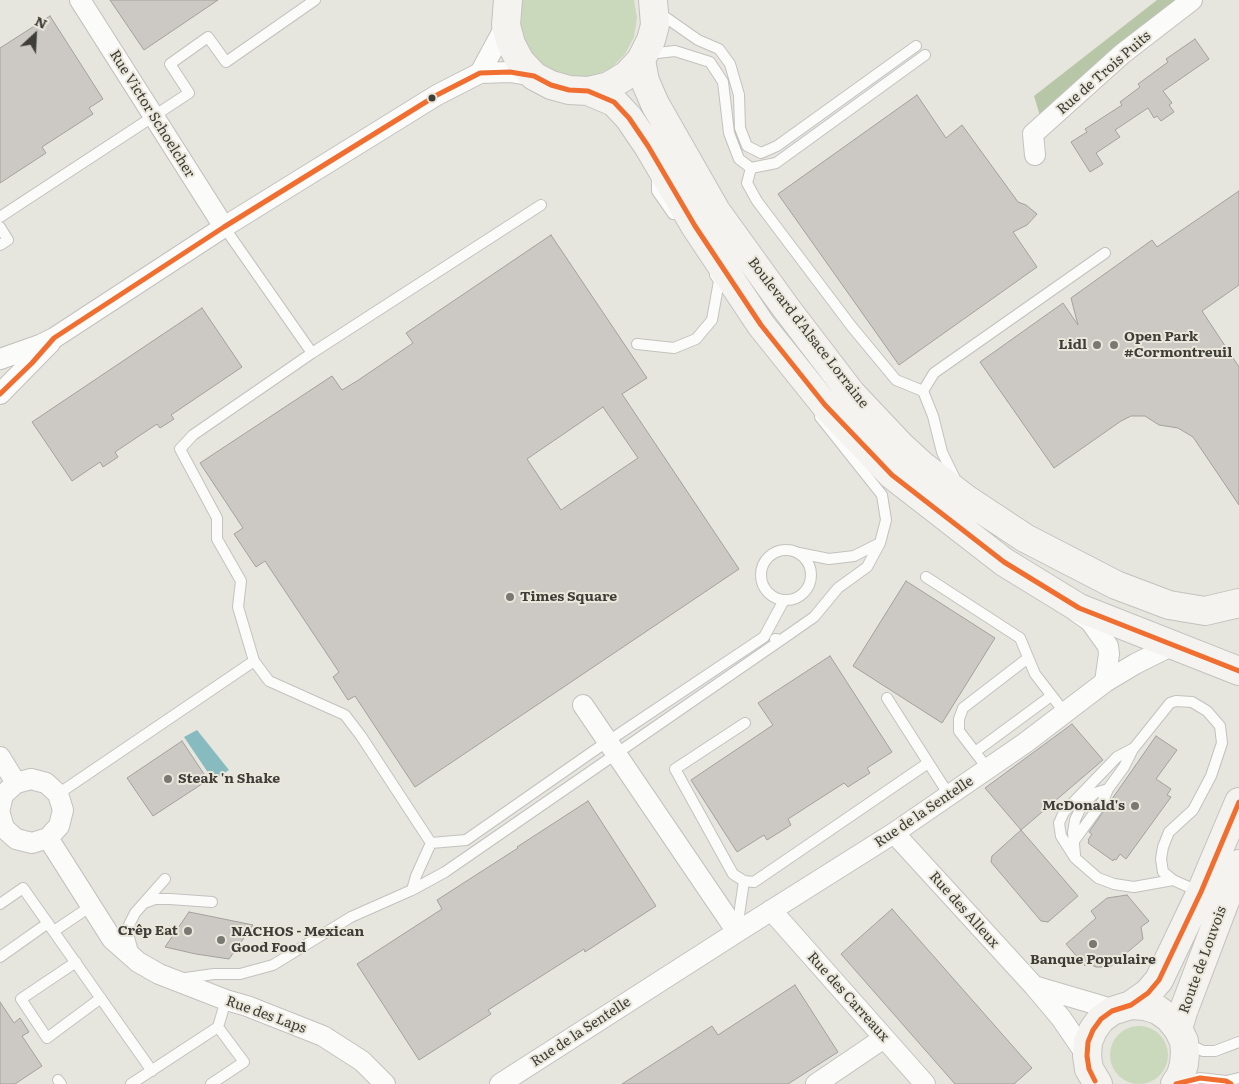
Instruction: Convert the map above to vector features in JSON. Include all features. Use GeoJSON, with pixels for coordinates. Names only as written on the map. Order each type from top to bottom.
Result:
{"type":"FeatureCollection","features":[{"type":"Feature","properties":{"kind":"main road"},"geometry":{"type":"LineString","coordinates":[[507,12],[511,44],[520,61],[534,76],[551,85],[569,90],[588,91],[609,86],[627,75],[643,57],[651,40],[654,25],[654,4]]}},
{"type":"Feature","properties":{"kind":"main road","name":"Boulevard d'Alsace Lorraine"},"geometry":{"type":"LineString","coordinates":[[643,57],[645,81],[655,104],[716,211],[786,308],[851,393],[907,452],[966,499],[1025,538],[1116,585],[1168,605],[1206,611],[1239,603]]}},
{"type":"Feature","properties":{"kind":"main road","name":"Boulevard d'Alsace Lorraine"},"geometry":{"type":"LineString","coordinates":[[588,91],[614,102],[629,118],[695,226],[770,336],[825,405],[892,474],[1004,562],[1079,608],[1175,644],[1239,671]]}},
{"type":"Feature","properties":{"kind":"main road","name":"Route de Louvois"},"geometry":{"type":"LineString","coordinates":[[1087,1056],[1088,1042],[1093,1030],[1101,1019],[1148,993],[1159,980],[1201,892],[1239,802]]}},
{"type":"Feature","properties":{"kind":"main road","name":"Route de Louvois"},"geometry":{"type":"LineString","coordinates":[[1176,1084],[1184,1064],[1181,1035],[1183,1012],[1239,864]]}},
{"type":"Feature","properties":{"kind":"main road"},"geometry":{"type":"LineString","coordinates":[[1121,1008],[1145,1006],[1158,1010],[1170,1018],[1181,1035]]}},
{"type":"Feature","properties":{"kind":"main road"},"geometry":{"type":"LineString","coordinates":[[1087,1056],[1089,1069],[1096,1083]]}},
{"type":"Feature","properties":{"kind":"street","name":"Rue Victor Schoelcher"},"geometry":{"type":"LineString","coordinates":[[80,0],[224,227]]}},
{"type":"Feature","properties":{"kind":"street","name":"Rue de Trois Puits"},"geometry":{"type":"LineString","coordinates":[[1035,155],[1034,134],[1122,54],[1192,0]]}},
{"type":"Feature","properties":{"kind":"street"},"geometry":{"type":"LineString","coordinates":[[480,73],[507,12]]}},
{"type":"Feature","properties":{"kind":"street"},"geometry":{"type":"LineString","coordinates":[[0,359],[54,338],[224,227],[437,95],[480,73],[510,72],[534,76]]}},
{"type":"Feature","properties":{"kind":"street"},"geometry":{"type":"LineString","coordinates":[[0,394],[32,363],[54,338]]}},
{"type":"Feature","properties":{"kind":"street"},"geometry":{"type":"LineString","coordinates":[[1004,562],[1090,621],[1108,646],[1109,654],[1105,682]]}},
{"type":"Feature","properties":{"kind":"street","name":"Rue de la Sentelle"},"geometry":{"type":"LineString","coordinates":[[500,1084],[894,833],[988,769],[1105,682],[1135,664],[1175,644]]}},
{"type":"Feature","properties":{"kind":"street"},"geometry":{"type":"LineString","coordinates":[[583,705],[737,932]]}},
{"type":"Feature","properties":{"kind":"street"},"geometry":{"type":"LineString","coordinates":[[0,757],[16,783]]}},
{"type":"Feature","properties":{"kind":"street"},"geometry":{"type":"LineString","coordinates":[[0,808],[4,795],[16,783],[31,779],[46,783],[58,794],[63,810],[60,826],[48,838],[32,843],[16,839],[1,824]]}},
{"type":"Feature","properties":{"kind":"street","name":"Rue des Alleux"},"geometry":{"type":"LineString","coordinates":[[894,833],[1034,986],[1061,1018],[1087,1056]]}},
{"type":"Feature","properties":{"kind":"street","name":"Rue des Laps"},"geometry":{"type":"LineString","coordinates":[[48,838],[112,939],[138,962],[159,974],[323,1036],[362,1061],[385,1084]]}},
{"type":"Feature","properties":{"kind":"street","name":"Rue des Carreaux"},"geometry":{"type":"LineString","coordinates":[[771,910],[925,1084]]}},
{"type":"Feature","properties":{"kind":"street"},"geometry":{"type":"LineString","coordinates":[[1034,986],[1102,1006],[1121,1008]]}},
{"type":"Feature","properties":{"kind":"street"},"geometry":{"type":"LineString","coordinates":[[816,1084],[884,1038]]}},
{"type":"Feature","properties":{"kind":"lane"},"geometry":{"type":"LineString","coordinates":[[0,217],[189,93],[170,64],[208,37],[226,62],[315,0]]}},
{"type":"Feature","properties":{"kind":"lane"},"geometry":{"type":"LineString","coordinates":[[654,4],[698,40],[720,49],[730,64],[739,95],[740,128],[747,146],[761,153],[777,146],[916,46]]}},
{"type":"Feature","properties":{"kind":"lane"},"geometry":{"type":"LineString","coordinates":[[643,57],[675,51],[710,62],[723,82],[729,133],[739,159],[751,168],[776,163],[925,55]]}},
{"type":"Feature","properties":{"kind":"lane"},"geometry":{"type":"LineString","coordinates":[[656,160],[657,191],[680,224]]}},
{"type":"Feature","properties":{"kind":"lane"},"geometry":{"type":"LineString","coordinates":[[751,168],[747,183],[757,201],[852,327],[896,380],[923,392],[933,416],[942,452],[966,499]]}},
{"type":"Feature","properties":{"kind":"lane"},"geometry":{"type":"LineString","coordinates":[[431,844],[345,715],[269,681],[254,661],[238,607],[241,581],[217,539],[217,518],[180,449],[193,435],[312,353],[541,205]]}},
{"type":"Feature","properties":{"kind":"lane"},"geometry":{"type":"LineString","coordinates":[[0,227],[8,240],[0,245]]}},
{"type":"Feature","properties":{"kind":"lane"},"geometry":{"type":"LineString","coordinates":[[224,227],[312,353]]}},
{"type":"Feature","properties":{"kind":"lane"},"geometry":{"type":"LineString","coordinates":[[923,392],[934,373],[1105,253]]}},
{"type":"Feature","properties":{"kind":"lane"},"geometry":{"type":"LineString","coordinates":[[637,344],[674,348],[696,339],[712,320],[718,296],[719,281],[708,265]]}},
{"type":"Feature","properties":{"kind":"lane"},"geometry":{"type":"LineString","coordinates":[[431,844],[466,840],[612,748],[814,617],[838,588],[867,567],[880,543],[886,520],[882,495],[828,428],[795,383],[770,336]]}},
{"type":"Feature","properties":{"kind":"lane"},"geometry":{"type":"LineString","coordinates":[[798,553],[805,558],[810,566],[810,583],[800,596],[792,600],[776,598],[763,587],[760,571],[763,563],[774,552],[791,550],[829,559],[854,556],[880,543]]}},
{"type":"Feature","properties":{"kind":"lane"},"geometry":{"type":"LineString","coordinates":[[926,577],[1020,638],[1034,674],[1064,713]]}},
{"type":"Feature","properties":{"kind":"lane"},"geometry":{"type":"LineString","coordinates":[[176,979],[214,974],[240,974],[273,965],[351,917],[412,890],[445,872],[764,637],[784,600]]}},
{"type":"Feature","properties":{"kind":"lane"},"geometry":{"type":"LineString","coordinates":[[764,637],[780,640]]}},
{"type":"Feature","properties":{"kind":"lane"},"geometry":{"type":"LineString","coordinates":[[988,769],[959,731],[959,718],[963,708],[1028,658]]}},
{"type":"Feature","properties":{"kind":"lane"},"geometry":{"type":"LineString","coordinates":[[58,794],[254,661]]}},
{"type":"Feature","properties":{"kind":"lane"},"geometry":{"type":"LineString","coordinates":[[975,752],[1051,696]]}},
{"type":"Feature","properties":{"kind":"lane"},"geometry":{"type":"LineString","coordinates":[[887,698],[949,795]]}},
{"type":"Feature","properties":{"kind":"lane"},"geometry":{"type":"LineString","coordinates":[[1075,858],[1074,841],[1103,801],[1108,789],[1124,767],[1134,748],[1170,703],[1176,701],[1192,702],[1207,711],[1220,726],[1222,743],[1211,776],[1193,810],[1169,832],[1161,859],[1163,872],[1173,880],[1201,892]]}},
{"type":"Feature","properties":{"kind":"lane"},"geometry":{"type":"LineString","coordinates":[[746,723],[675,769],[733,874],[744,881],[754,882],[928,763]]}},
{"type":"Feature","properties":{"kind":"lane"},"geometry":{"type":"LineString","coordinates":[[1134,748],[1117,757],[1064,812],[1058,823],[1061,836],[1075,858],[1098,878],[1114,884],[1134,887],[1173,880]]}},
{"type":"Feature","properties":{"kind":"lane"},"geometry":{"type":"LineString","coordinates":[[412,890],[416,876],[431,844]]}},
{"type":"Feature","properties":{"kind":"lane"},"geometry":{"type":"LineString","coordinates":[[138,962],[131,949],[129,925],[143,903],[166,879]]}},
{"type":"Feature","properties":{"kind":"lane"},"geometry":{"type":"LineString","coordinates":[[737,932],[744,881]]}},
{"type":"Feature","properties":{"kind":"lane"},"geometry":{"type":"LineString","coordinates":[[0,904],[23,888],[152,1070]]}},
{"type":"Feature","properties":{"kind":"lane"},"geometry":{"type":"LineString","coordinates":[[143,903],[155,899],[212,902]]}},
{"type":"Feature","properties":{"kind":"lane"},"geometry":{"type":"LineString","coordinates":[[0,957],[91,906]]}},
{"type":"Feature","properties":{"kind":"lane"},"geometry":{"type":"LineString","coordinates":[[76,962],[21,999],[47,1038],[101,998]]}},
{"type":"Feature","properties":{"kind":"lane"},"geometry":{"type":"LineString","coordinates":[[131,1084],[218,1027],[226,1000]]}},
{"type":"Feature","properties":{"kind":"lane"},"geometry":{"type":"LineString","coordinates":[[212,1084],[244,1062],[218,1027]]}},
{"type":"Feature","properties":{"kind":"lane"},"geometry":{"type":"LineString","coordinates":[[1181,1035],[1203,1051],[1215,1051],[1239,1042]]}},
{"type":"Feature","properties":{"kind":"lane"},"geometry":{"type":"LineString","coordinates":[[1176,1084],[1200,1078],[1229,1083],[1239,1078]]}},
{"type":"Feature","properties":{"kind":"green space"},"geometry":{"type":"Polygon","coordinates":[[[521,0],[634,0],[637,18],[634,37],[625,54],[611,68],[593,76],[573,78],[554,73],[537,62],[525,47],[519,28],[521,0]]]}},
{"type":"Feature","properties":{"kind":"green space"},"geometry":{"type":"Polygon","coordinates":[[[1157,0],[1181,0],[1041,119],[1034,96],[1157,0]]]}},
{"type":"Feature","properties":{"kind":"green space"},"geometry":{"type":"Polygon","coordinates":[[[1133,1026],[1145,1026],[1160,1034],[1168,1049],[1168,1061],[1160,1076],[1145,1084],[1133,1084],[1118,1076],[1110,1061],[1110,1049],[1118,1034],[1133,1026]]]}},
{"type":"Feature","properties":{"kind":"water"},"geometry":{"type":"Polygon","coordinates":[[[197,730],[229,770],[213,780],[184,737],[197,730]]]}},
{"type":"Feature","properties":{"kind":"building"},"geometry":{"type":"Polygon","coordinates":[[[110,0],[218,0],[144,50],[110,0]]]}},
{"type":"Feature","properties":{"kind":"building"},"geometry":{"type":"Polygon","coordinates":[[[50,16],[103,99],[89,108],[93,114],[42,147],[46,153],[0,183],[0,48],[50,16]]]}},
{"type":"Feature","properties":{"kind":"building"},"geometry":{"type":"Polygon","coordinates":[[[1195,39],[1209,59],[1163,91],[1172,103],[1169,105],[1174,112],[1161,121],[1157,116],[1154,118],[1148,108],[1115,130],[1120,137],[1096,153],[1103,164],[1090,172],[1071,142],[1087,132],[1085,129],[1122,105],[1120,102],[1140,87],[1138,84],[1168,62],[1166,59],[1195,39]]]}},
{"type":"Feature","properties":{"kind":"building"},"geometry":{"type":"Polygon","coordinates":[[[917,95],[946,138],[962,125],[1018,202],[1026,205],[1037,214],[1027,225],[1013,232],[1037,267],[899,365],[778,194],[917,95]]]}},
{"type":"Feature","properties":{"kind":"building","name":"Open Park #Cormontreuil"},"geometry":{"type":"Polygon","coordinates":[[[1239,191],[1239,285],[1202,311],[1239,367],[1239,505],[1193,437],[1178,428],[1159,425],[1145,416],[1131,416],[1121,421],[1054,468],[980,362],[1063,303],[1078,325],[1071,298],[1152,240],[1157,247],[1239,191]]]}},
{"type":"Feature","properties":{"kind":"building"},"geometry":{"type":"Polygon","coordinates":[[[551,235],[647,378],[622,394],[739,569],[415,787],[355,696],[348,700],[333,677],[339,672],[265,561],[256,567],[234,534],[243,528],[200,463],[332,376],[342,390],[357,381],[413,343],[406,333],[551,235]],[[603,407],[527,459],[561,510],[638,458],[603,407]]]}},
{"type":"Feature","properties":{"kind":"building"},"geometry":{"type":"Polygon","coordinates":[[[202,308],[242,367],[171,415],[174,419],[160,428],[157,424],[115,452],[118,457],[103,467],[100,462],[72,481],[32,422],[202,308]]]}},
{"type":"Feature","properties":{"kind":"building"},"geometry":{"type":"Polygon","coordinates":[[[906,581],[995,638],[942,723],[853,666],[906,581]]]}},
{"type":"Feature","properties":{"kind":"building"},"geometry":{"type":"Polygon","coordinates":[[[830,656],[892,752],[867,768],[870,773],[848,787],[844,783],[788,819],[791,825],[767,840],[764,835],[737,852],[691,780],[773,725],[758,703],[830,656]]]}},
{"type":"Feature","properties":{"kind":"building"},"geometry":{"type":"Polygon","coordinates":[[[1072,724],[1103,760],[1021,830],[985,788],[1072,724]]]}},
{"type":"Feature","properties":{"kind":"building","name":"McDonald's"},"geometry":{"type":"Polygon","coordinates":[[[1156,736],[1177,750],[1156,779],[1171,789],[1167,795],[1171,797],[1126,859],[1120,854],[1113,861],[1088,843],[1092,834],[1089,832],[1156,736]]]}},
{"type":"Feature","properties":{"kind":"building","name":"Steak 'n Shake"},"geometry":{"type":"Polygon","coordinates":[[[182,741],[208,780],[153,816],[127,778],[182,741]]]}},
{"type":"Feature","properties":{"kind":"building"},"geometry":{"type":"Polygon","coordinates":[[[588,801],[656,906],[585,952],[584,949],[488,1010],[491,1014],[419,1060],[357,964],[442,909],[437,900],[588,801]]]}},
{"type":"Feature","properties":{"kind":"building"},"geometry":{"type":"Polygon","coordinates":[[[1021,830],[1078,896],[1048,922],[1041,921],[991,862],[992,856],[1021,830]]]}},
{"type":"Feature","properties":{"kind":"building"},"geometry":{"type":"Polygon","coordinates":[[[1127,895],[1149,921],[1141,927],[1143,939],[1110,967],[1096,967],[1087,963],[1085,966],[1066,944],[1096,918],[1091,911],[1107,898],[1127,895]]]}},
{"type":"Feature","properties":{"kind":"building"},"geometry":{"type":"Polygon","coordinates":[[[892,909],[1032,1068],[1014,1084],[955,1084],[841,954],[892,909]]]}},
{"type":"Feature","properties":{"kind":"building","name":"NACHOS - Mexican Good Food"},"geometry":{"type":"Polygon","coordinates":[[[189,912],[253,925],[229,959],[165,947],[189,912]]]}},
{"type":"Feature","properties":{"kind":"building"},"geometry":{"type":"Polygon","coordinates":[[[795,985],[838,1052],[788,1084],[622,1084],[712,1026],[718,1035],[795,985]]]}},
{"type":"Feature","properties":{"kind":"building"},"geometry":{"type":"Polygon","coordinates":[[[0,1002],[14,1023],[20,1018],[29,1032],[22,1036],[42,1066],[15,1084],[0,1084],[0,1002]]]}},
{"type":"Feature","properties":{"kind":"transit line"},"geometry":{"type":"LineString","coordinates":[[0,394],[32,363],[54,338],[224,227],[437,95],[480,73],[510,72],[534,76],[551,85],[569,90],[588,91],[614,102],[629,118],[648,146],[695,226],[761,325],[825,405],[892,475],[1004,562],[1079,608],[1239,671]]}},
{"type":"Feature","properties":{"kind":"transit line"},"geometry":{"type":"LineString","coordinates":[[1095,1081],[1089,1069],[1087,1056],[1088,1042],[1093,1030],[1101,1019],[1112,1011],[1131,1005],[1148,993],[1159,980],[1201,892],[1239,802]]}},
{"type":"Feature","properties":{"kind":"transit line"},"geometry":{"type":"LineString","coordinates":[[1176,1084],[1200,1078],[1226,1081],[1231,1084]]}},
{"type":"Feature","properties":{"kind":"place","name":"Lidl"},"geometry":{"type":"Point","coordinates":[1097,345]}},
{"type":"Feature","properties":{"kind":"place","name":"Open Park #Cormontreuil"},"geometry":{"type":"Point","coordinates":[1114,345]}},
{"type":"Feature","properties":{"kind":"place","name":"Times Square"},"geometry":{"type":"Point","coordinates":[510,597]}},
{"type":"Feature","properties":{"kind":"place","name":"Steak 'n Shake"},"geometry":{"type":"Point","coordinates":[168,779]}},
{"type":"Feature","properties":{"kind":"place","name":"McDonald's"},"geometry":{"type":"Point","coordinates":[1135,806]}},
{"type":"Feature","properties":{"kind":"place","name":"Crêp Eat"},"geometry":{"type":"Point","coordinates":[188,931]}},
{"type":"Feature","properties":{"kind":"place","name":"NACHOS - Mexican Good Food"},"geometry":{"type":"Point","coordinates":[221,940]}},
{"type":"Feature","properties":{"kind":"place","name":"Banque Populaire"},"geometry":{"type":"Point","coordinates":[1093,944]}}]}
